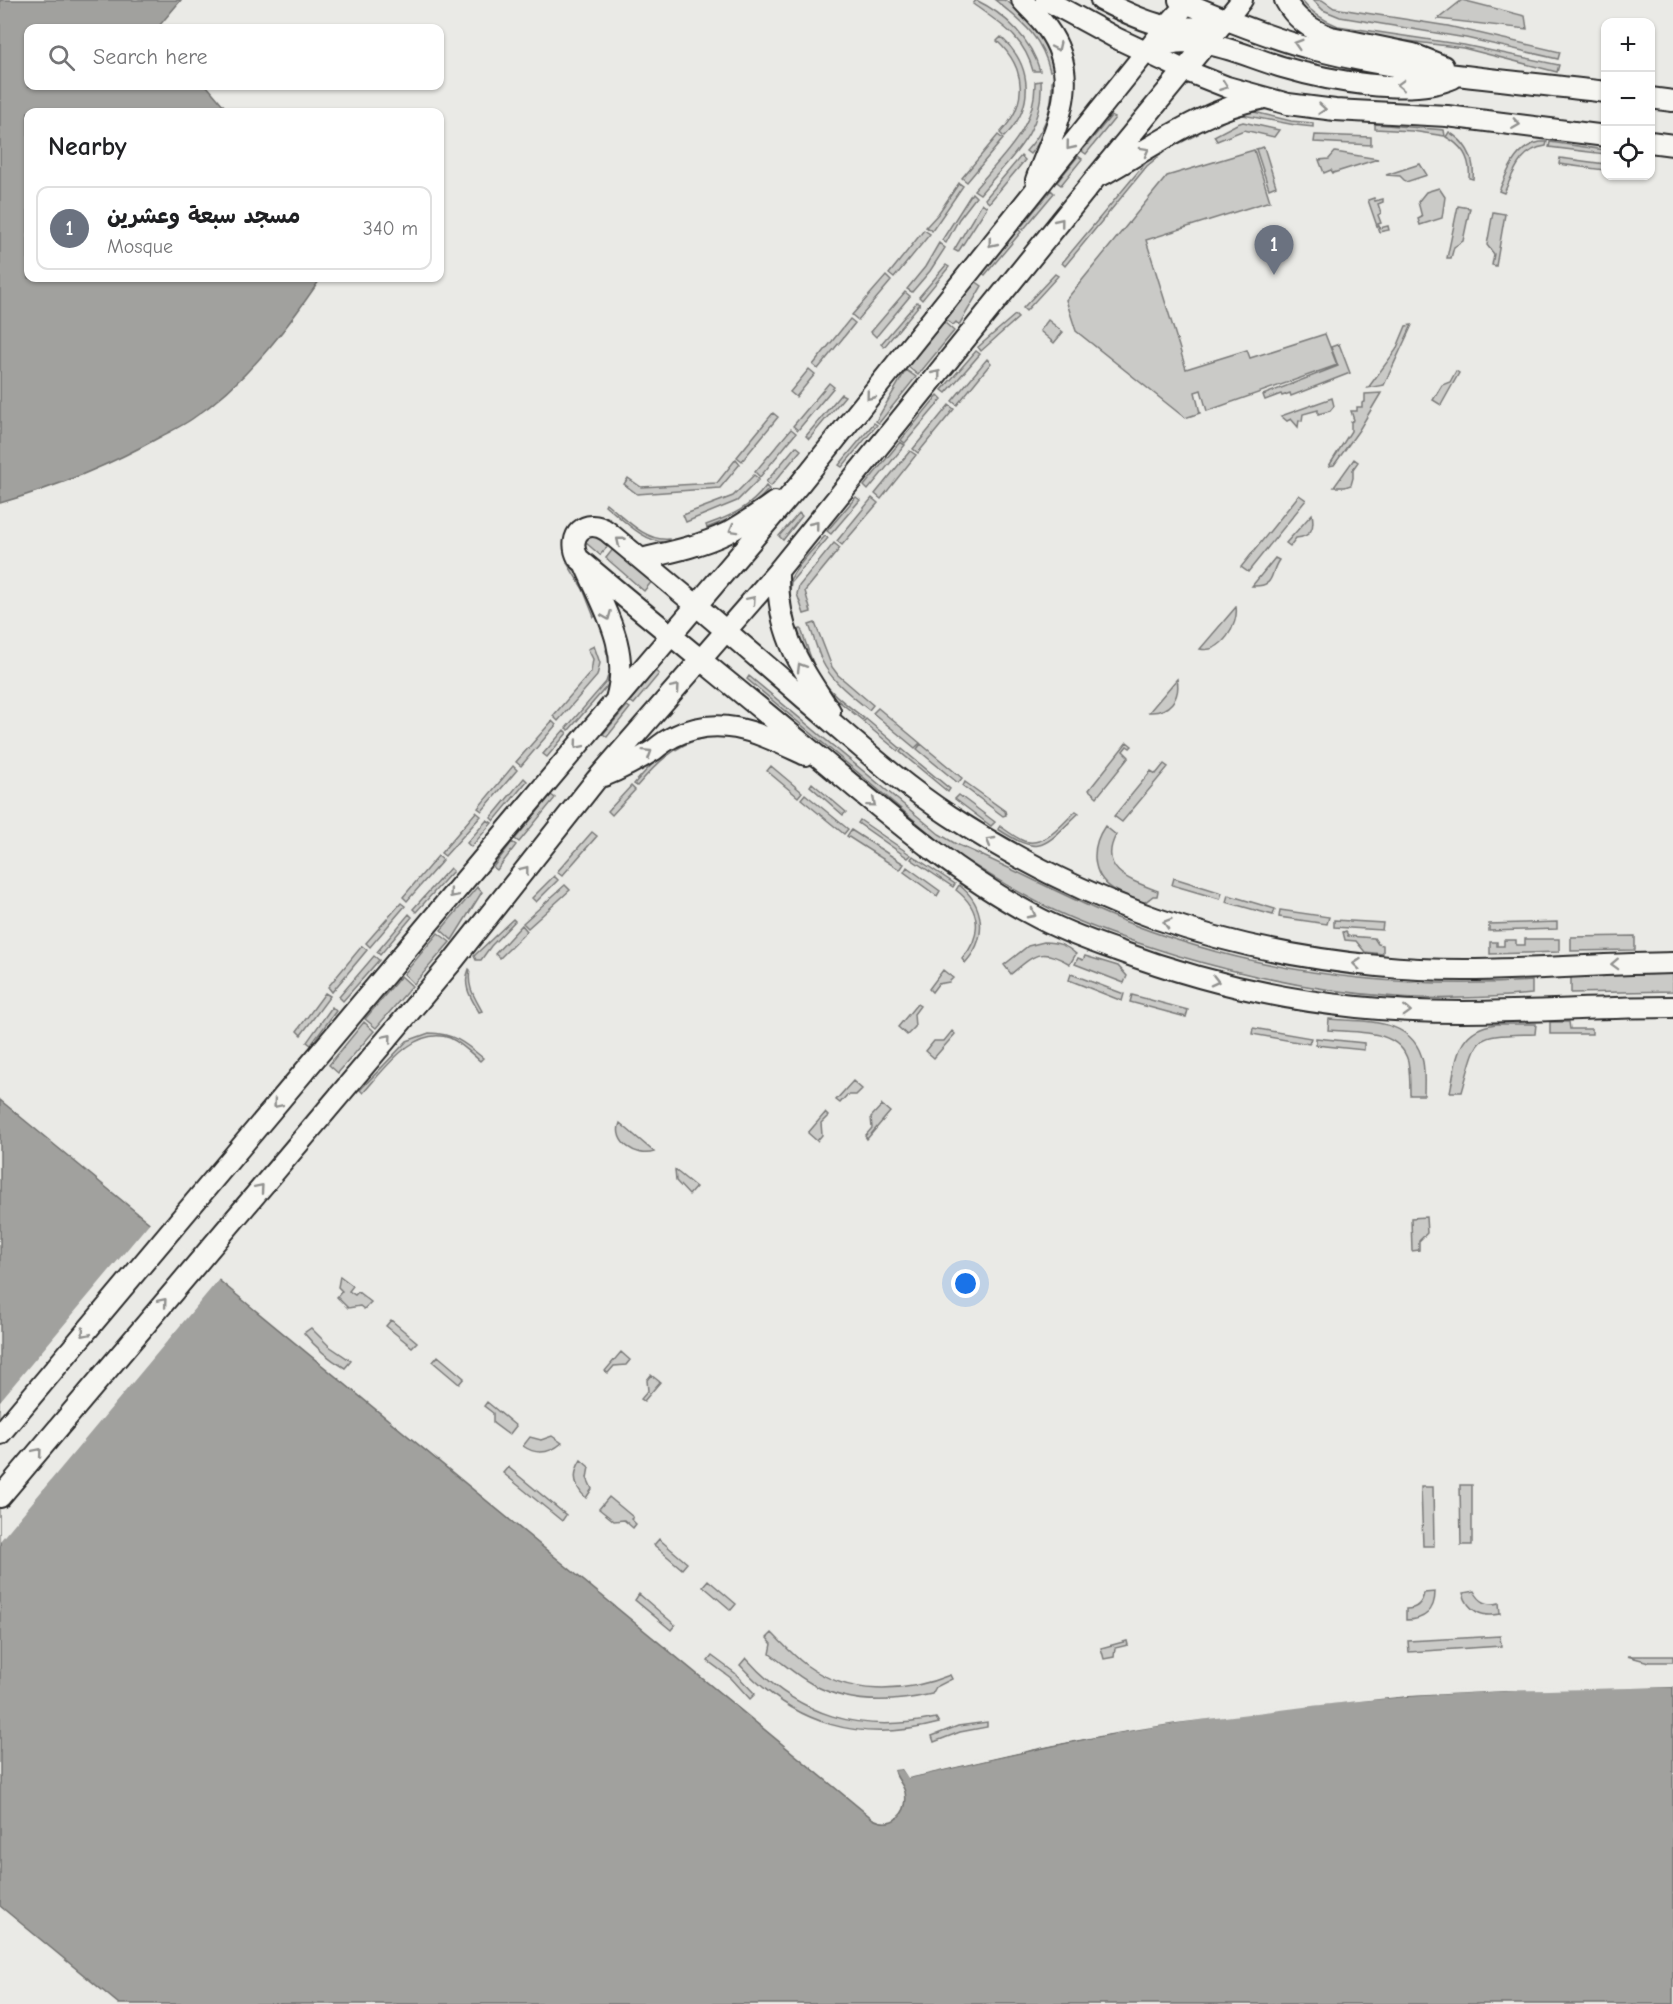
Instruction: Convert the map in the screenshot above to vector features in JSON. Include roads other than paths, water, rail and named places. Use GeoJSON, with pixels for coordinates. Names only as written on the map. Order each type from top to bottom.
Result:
{"type":"FeatureCollection","features":[{"type":"Feature","properties":{"kind":"street"},"geometry":{"type":"LineString","coordinates":[[1022,0],[1046,26],[1055,41],[1063,65],[1066,91],[1063,108],[1029,198]]}},
{"type":"Feature","properties":{"kind":"street"},"geometry":{"type":"LineString","coordinates":[[1046,0],[1081,20],[1184,70],[1264,99],[1311,108],[1447,116],[1601,135]]}},
{"type":"Feature","properties":{"kind":"street"},"geometry":{"type":"LineString","coordinates":[[1101,0],[1128,14],[1166,27],[1197,28],[1227,19]]}},
{"type":"Feature","properties":{"kind":"street"},"geometry":{"type":"LineString","coordinates":[[0,1497],[452,962],[596,780],[778,571],[1242,0]]}},
{"type":"Feature","properties":{"kind":"street"},"geometry":{"type":"LineString","coordinates":[[1285,0],[1300,20],[1319,33],[1413,54],[1444,66],[1458,76]]}},
{"type":"Feature","properties":{"kind":"street"},"geometry":{"type":"LineString","coordinates":[[0,1434],[799,484],[1185,1],[1227,19],[1314,50],[1458,76],[1601,92]]}},
{"type":"Feature","properties":{"kind":"street"},"geometry":{"type":"LineString","coordinates":[[1146,51],[1169,42],[1194,41],[1283,68],[1352,82],[1387,85],[1429,85],[1458,76]]}},
{"type":"Feature","properties":{"kind":"street"},"geometry":{"type":"LineString","coordinates":[[1094,180],[1214,113],[1264,99]]}},
{"type":"Feature","properties":{"kind":"street"},"geometry":{"type":"LineString","coordinates":[[1655,99],[1673,101]]}},
{"type":"Feature","properties":{"kind":"street"},"geometry":{"type":"LineString","coordinates":[[1655,143],[1673,145]]}},
{"type":"Feature","properties":{"kind":"street"},"geometry":{"type":"LineString","coordinates":[[641,559],[686,549],[729,532],[799,484]]}},
{"type":"Feature","properties":{"kind":"street"},"geometry":{"type":"LineString","coordinates":[[1673,963],[1473,970],[1391,968],[1333,962],[1287,954],[1197,932],[1099,898],[986,838],[913,789],[607,531],[594,525],[580,531],[576,536],[575,551],[584,562],[918,839],[1007,901],[1070,933],[1173,970],[1281,996],[1356,1007],[1478,1012],[1673,1007]]}},
{"type":"Feature","properties":{"kind":"street"},"geometry":{"type":"LineString","coordinates":[[584,562],[619,648],[621,674],[616,700]]}},
{"type":"Feature","properties":{"kind":"street"},"geometry":{"type":"LineString","coordinates":[[778,571],[780,610],[791,648],[800,666],[845,733]]}},
{"type":"Feature","properties":{"kind":"street"},"geometry":{"type":"LineString","coordinates":[[596,780],[635,761],[671,738],[689,730],[709,726],[751,731],[828,765]]}},
{"type":"Feature","properties":{"kind":"place","name":"مسجد سبعة وعشرين"},"geometry":{"type":"Point","coordinates":[1274,275]}}]}
